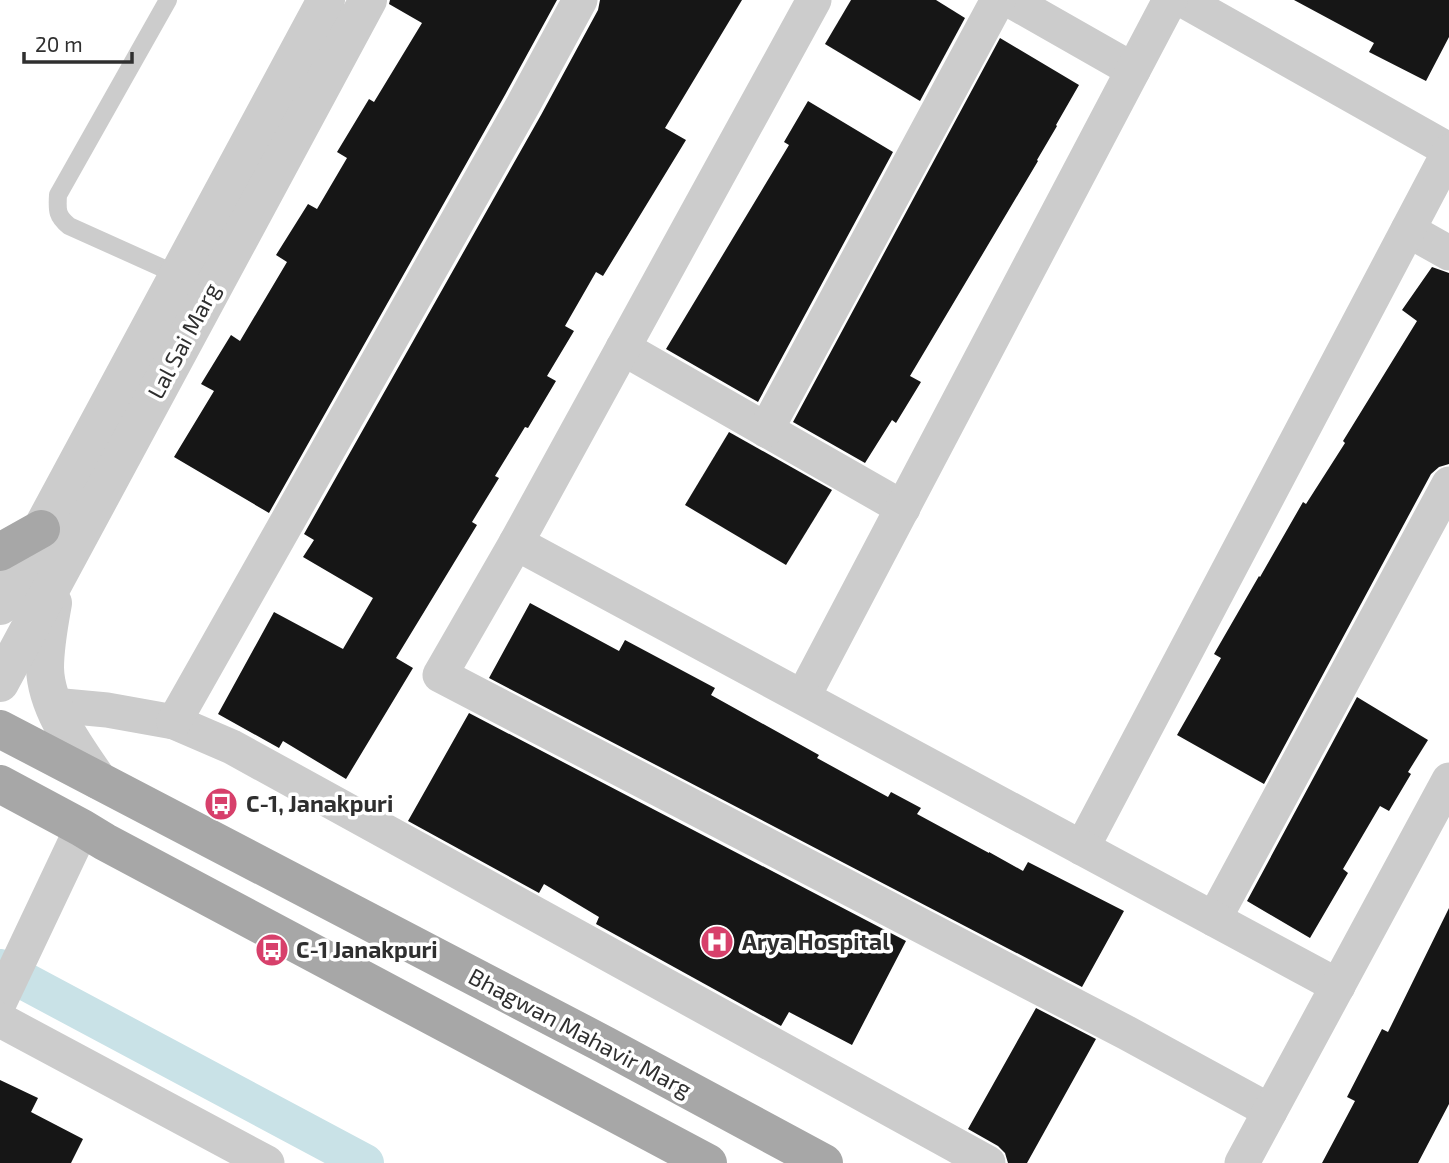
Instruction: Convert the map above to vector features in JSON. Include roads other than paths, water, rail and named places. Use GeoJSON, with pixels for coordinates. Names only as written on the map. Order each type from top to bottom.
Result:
{"type":"FeatureCollection","features":[{"type":"Feature","properties":{"kind":"main road"},"geometry":{"type":"LineString","coordinates":[[0,552],[41,529]]}},
{"type":"Feature","properties":{"kind":"main road","name":"Bhagwan Mahavir Marg"},"geometry":{"type":"LineString","coordinates":[[0,729],[605,1045],[824,1163]]}},
{"type":"Feature","properties":{"kind":"main road"},"geometry":{"type":"LineString","coordinates":[[0,783],[153,868],[708,1163]]}},
{"type":"Feature","properties":{"kind":"street","name":"Lal Sai Marg"},"geometry":{"type":"LineString","coordinates":[[0,606],[326,0]]}},
{"type":"Feature","properties":{"kind":"street","name":"Lal Sai Marg"},"geometry":{"type":"LineString","coordinates":[[0,682],[368,0]]}},
{"type":"Feature","properties":{"kind":"street"},"geometry":{"type":"LineString","coordinates":[[174,722],[580,0]]}},
{"type":"Feature","properties":{"kind":"street"},"geometry":{"type":"LineString","coordinates":[[814,0],[516,543],[440,675],[1115,1027],[1270,1111]]}},
{"type":"Feature","properties":{"kind":"street"},"geometry":{"type":"LineString","coordinates":[[766,430],[998,0]]}},
{"type":"Feature","properties":{"kind":"street"},"geometry":{"type":"LineString","coordinates":[[1010,0],[1133,71]]}},
{"type":"Feature","properties":{"kind":"street"},"geometry":{"type":"LineString","coordinates":[[803,697],[1170,0]]}},
{"type":"Feature","properties":{"kind":"street"},"geometry":{"type":"LineString","coordinates":[[1082,848],[1449,151],[1183,0]]}},
{"type":"Feature","properties":{"kind":"street"},"geometry":{"type":"LineString","coordinates":[[1408,230],[1449,253]]}},
{"type":"Feature","properties":{"kind":"street"},"geometry":{"type":"LineString","coordinates":[[623,348],[903,508]]}},
{"type":"Feature","properties":{"kind":"street"},"geometry":{"type":"LineString","coordinates":[[1214,919],[1449,484]]}},
{"type":"Feature","properties":{"kind":"street"},"geometry":{"type":"LineString","coordinates":[[516,543],[1338,986]]}},
{"type":"Feature","properties":{"kind":"street"},"geometry":{"type":"LineString","coordinates":[[61,570],[47,631],[45,671],[53,705],[69,738],[98,780]]}},
{"type":"Feature","properties":{"kind":"street"},"geometry":{"type":"LineString","coordinates":[[53,705],[107,710],[174,722],[232,747],[988,1163]]}},
{"type":"Feature","properties":{"kind":"street"},"geometry":{"type":"LineString","coordinates":[[1242,1163],[1449,780]]}},
{"type":"Feature","properties":{"kind":"street"},"geometry":{"type":"LineString","coordinates":[[82,828],[1,1005],[267,1163]]}},
{"type":"Feature","properties":{"kind":"lane"},"geometry":{"type":"LineString","coordinates":[[168,0],[58,195],[57,208],[60,219],[69,226],[178,275]]}},
{"type":"Feature","properties":{"kind":"waterway"},"geometry":{"type":"LineString","coordinates":[[0,968],[365,1163]]}},
{"type":"Feature","properties":{"kind":"place","name":"C-1, Janakpuri"},"geometry":{"type":"Point","coordinates":[221,804]}},
{"type":"Feature","properties":{"kind":"place","name":"Arya Hospital"},"geometry":{"type":"Point","coordinates":[717,942]}},
{"type":"Feature","properties":{"kind":"place","name":"C-1 Janakpuri"},"geometry":{"type":"Point","coordinates":[272,950]}}]}
